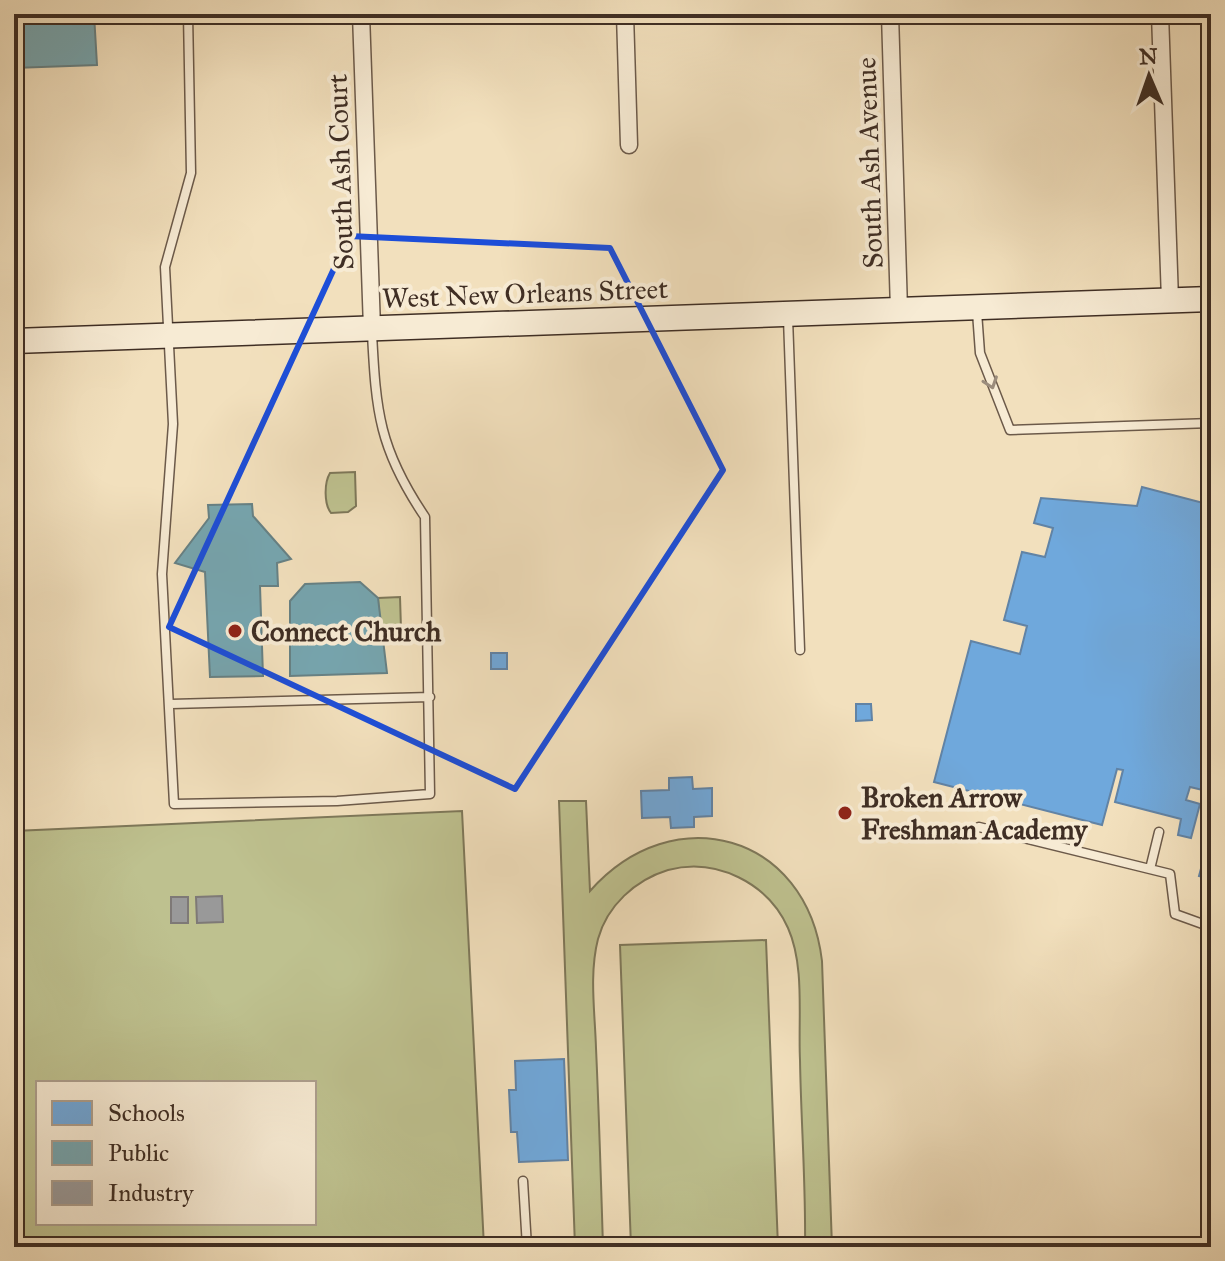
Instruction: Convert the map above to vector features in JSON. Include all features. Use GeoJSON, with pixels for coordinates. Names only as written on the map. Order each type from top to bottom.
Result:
{"type":"FeatureCollection","features":[{"type":"Feature","properties":{"kind":"main road","name":"West New Orleans Street"},"geometry":{"type":"LineString","coordinates":[[14,341],[1211,299]]}},
{"type":"Feature","properties":{"kind":"street","name":"South Ash Court"},"geometry":{"type":"LineString","coordinates":[[361,14],[372,328]]}},
{"type":"Feature","properties":{"kind":"street"},"geometry":{"type":"LineString","coordinates":[[625,14],[629,145]]}},
{"type":"Feature","properties":{"kind":"street","name":"South Ash Avenue"},"geometry":{"type":"LineString","coordinates":[[890,14],[899,310]]}},
{"type":"Feature","properties":{"kind":"street"},"geometry":{"type":"LineString","coordinates":[[1160,14],[1170,300]]}},
{"type":"Feature","properties":{"kind":"lane"},"geometry":{"type":"LineString","coordinates":[[188,14],[191,173],[165,267],[173,424],[162,574],[174,804],[337,801],[430,794],[425,517],[401,482],[381,435],[376,406],[372,328]]}},
{"type":"Feature","properties":{"kind":"lane"},"geometry":{"type":"LineString","coordinates":[[977,307],[980,353],[1010,430],[1211,423]]}},
{"type":"Feature","properties":{"kind":"lane"},"geometry":{"type":"LineString","coordinates":[[788,313],[800,650]]}},
{"type":"Feature","properties":{"kind":"lane"},"geometry":{"type":"LineString","coordinates":[[171,704],[430,697]]}},
{"type":"Feature","properties":{"kind":"lane"},"geometry":{"type":"LineString","coordinates":[[979,827],[1170,874],[1175,914],[1211,927]]}},
{"type":"Feature","properties":{"kind":"lane"},"geometry":{"type":"LineString","coordinates":[[1150,869],[1159,832]]}},
{"type":"Feature","properties":{"kind":"lane"},"geometry":{"type":"LineString","coordinates":[[523,1181],[527,1247]]}},
{"type":"Feature","properties":{"kind":"highlighted area"},"geometry":{"type":"Polygon","coordinates":[[[349,236],[610,248],[723,470],[515,789],[169,627],[349,236]]]}},
{"type":"Feature","properties":{"kind":"green space"},"geometry":{"type":"Polygon","coordinates":[[[355,472],[356,506],[348,512],[331,513],[326,493],[330,473],[355,472]]]}},
{"type":"Feature","properties":{"kind":"green space"},"geometry":{"type":"Polygon","coordinates":[[[400,597],[401,629],[384,629],[379,624],[378,598],[400,597]]]}},
{"type":"Feature","properties":{"kind":"green space"},"geometry":{"type":"Polygon","coordinates":[[[559,801],[586,801],[590,891],[623,862],[659,844],[696,838],[732,843],[764,858],[791,883],[811,917],[822,961],[832,1247],[805,1247],[799,975],[788,928],[768,898],[754,886],[722,871],[686,867],[656,874],[624,896],[608,916],[598,939],[593,994],[603,1247],[575,1247],[559,801]]]}},
{"type":"Feature","properties":{"kind":"green space"},"geometry":{"type":"Polygon","coordinates":[[[462,811],[484,1247],[14,1247],[14,831],[462,811]]]}},
{"type":"Feature","properties":{"kind":"green space"},"geometry":{"type":"Polygon","coordinates":[[[766,940],[778,1247],[631,1247],[620,945],[766,940]]]}},
{"type":"Feature","properties":{"kind":"building: Schools"},"geometry":{"type":"Polygon","coordinates":[[[1142,487],[1211,505],[1211,792],[1190,787],[1186,800],[1200,804],[1191,838],[1178,835],[1181,819],[1115,802],[1123,770],[1117,769],[1102,825],[934,782],[971,641],[1020,654],[1027,626],[1004,620],[1022,552],[1045,557],[1053,528],[1034,523],[1041,498],[1137,506],[1142,487]]]}},
{"type":"Feature","properties":{"kind":"building: Schools"},"geometry":{"type":"Polygon","coordinates":[[[491,653],[507,653],[507,669],[491,669],[491,653]]]}},
{"type":"Feature","properties":{"kind":"building: Schools"},"geometry":{"type":"Polygon","coordinates":[[[856,704],[871,704],[872,720],[856,721],[856,704]]]}},
{"type":"Feature","properties":{"kind":"building: Schools"},"geometry":{"type":"Polygon","coordinates":[[[692,777],[693,789],[712,788],[712,816],[694,817],[694,827],[671,828],[670,817],[642,818],[641,791],[669,790],[669,778],[692,777]]]}},
{"type":"Feature","properties":{"kind":"building: Schools"},"geometry":{"type":"Polygon","coordinates":[[[1211,831],[1211,879],[1199,876],[1211,831]]]}},
{"type":"Feature","properties":{"kind":"building: Schools"},"geometry":{"type":"Polygon","coordinates":[[[564,1059],[568,1160],[519,1162],[517,1132],[511,1132],[509,1090],[516,1090],[515,1061],[564,1059]]]}},
{"type":"Feature","properties":{"kind":"building: Public"},"geometry":{"type":"Polygon","coordinates":[[[14,14],[94,14],[97,65],[14,68],[14,14]]]}},
{"type":"Feature","properties":{"kind":"building: Public","name":"Connect Church"},"geometry":{"type":"Polygon","coordinates":[[[252,504],[253,516],[291,559],[277,563],[278,586],[260,586],[263,676],[210,677],[205,572],[175,563],[209,518],[208,505],[252,504]]]}},
{"type":"Feature","properties":{"kind":"building: Public","name":"Connect Church"},"geometry":{"type":"Polygon","coordinates":[[[360,582],[378,598],[387,673],[290,676],[290,601],[305,584],[360,582]]]}},
{"type":"Feature","properties":{"kind":"building: Industry"},"geometry":{"type":"Polygon","coordinates":[[[222,896],[223,922],[197,923],[196,897],[222,896]]]}},
{"type":"Feature","properties":{"kind":"building: Industry"},"geometry":{"type":"Polygon","coordinates":[[[171,897],[188,897],[188,923],[171,923],[171,897]]]}},
{"type":"Feature","properties":{"kind":"place","name":"Connect Church"},"geometry":{"type":"Point","coordinates":[235,631]}},
{"type":"Feature","properties":{"kind":"place","name":"Broken Arrow Freshman Academy"},"geometry":{"type":"Point","coordinates":[845,813]}}]}
